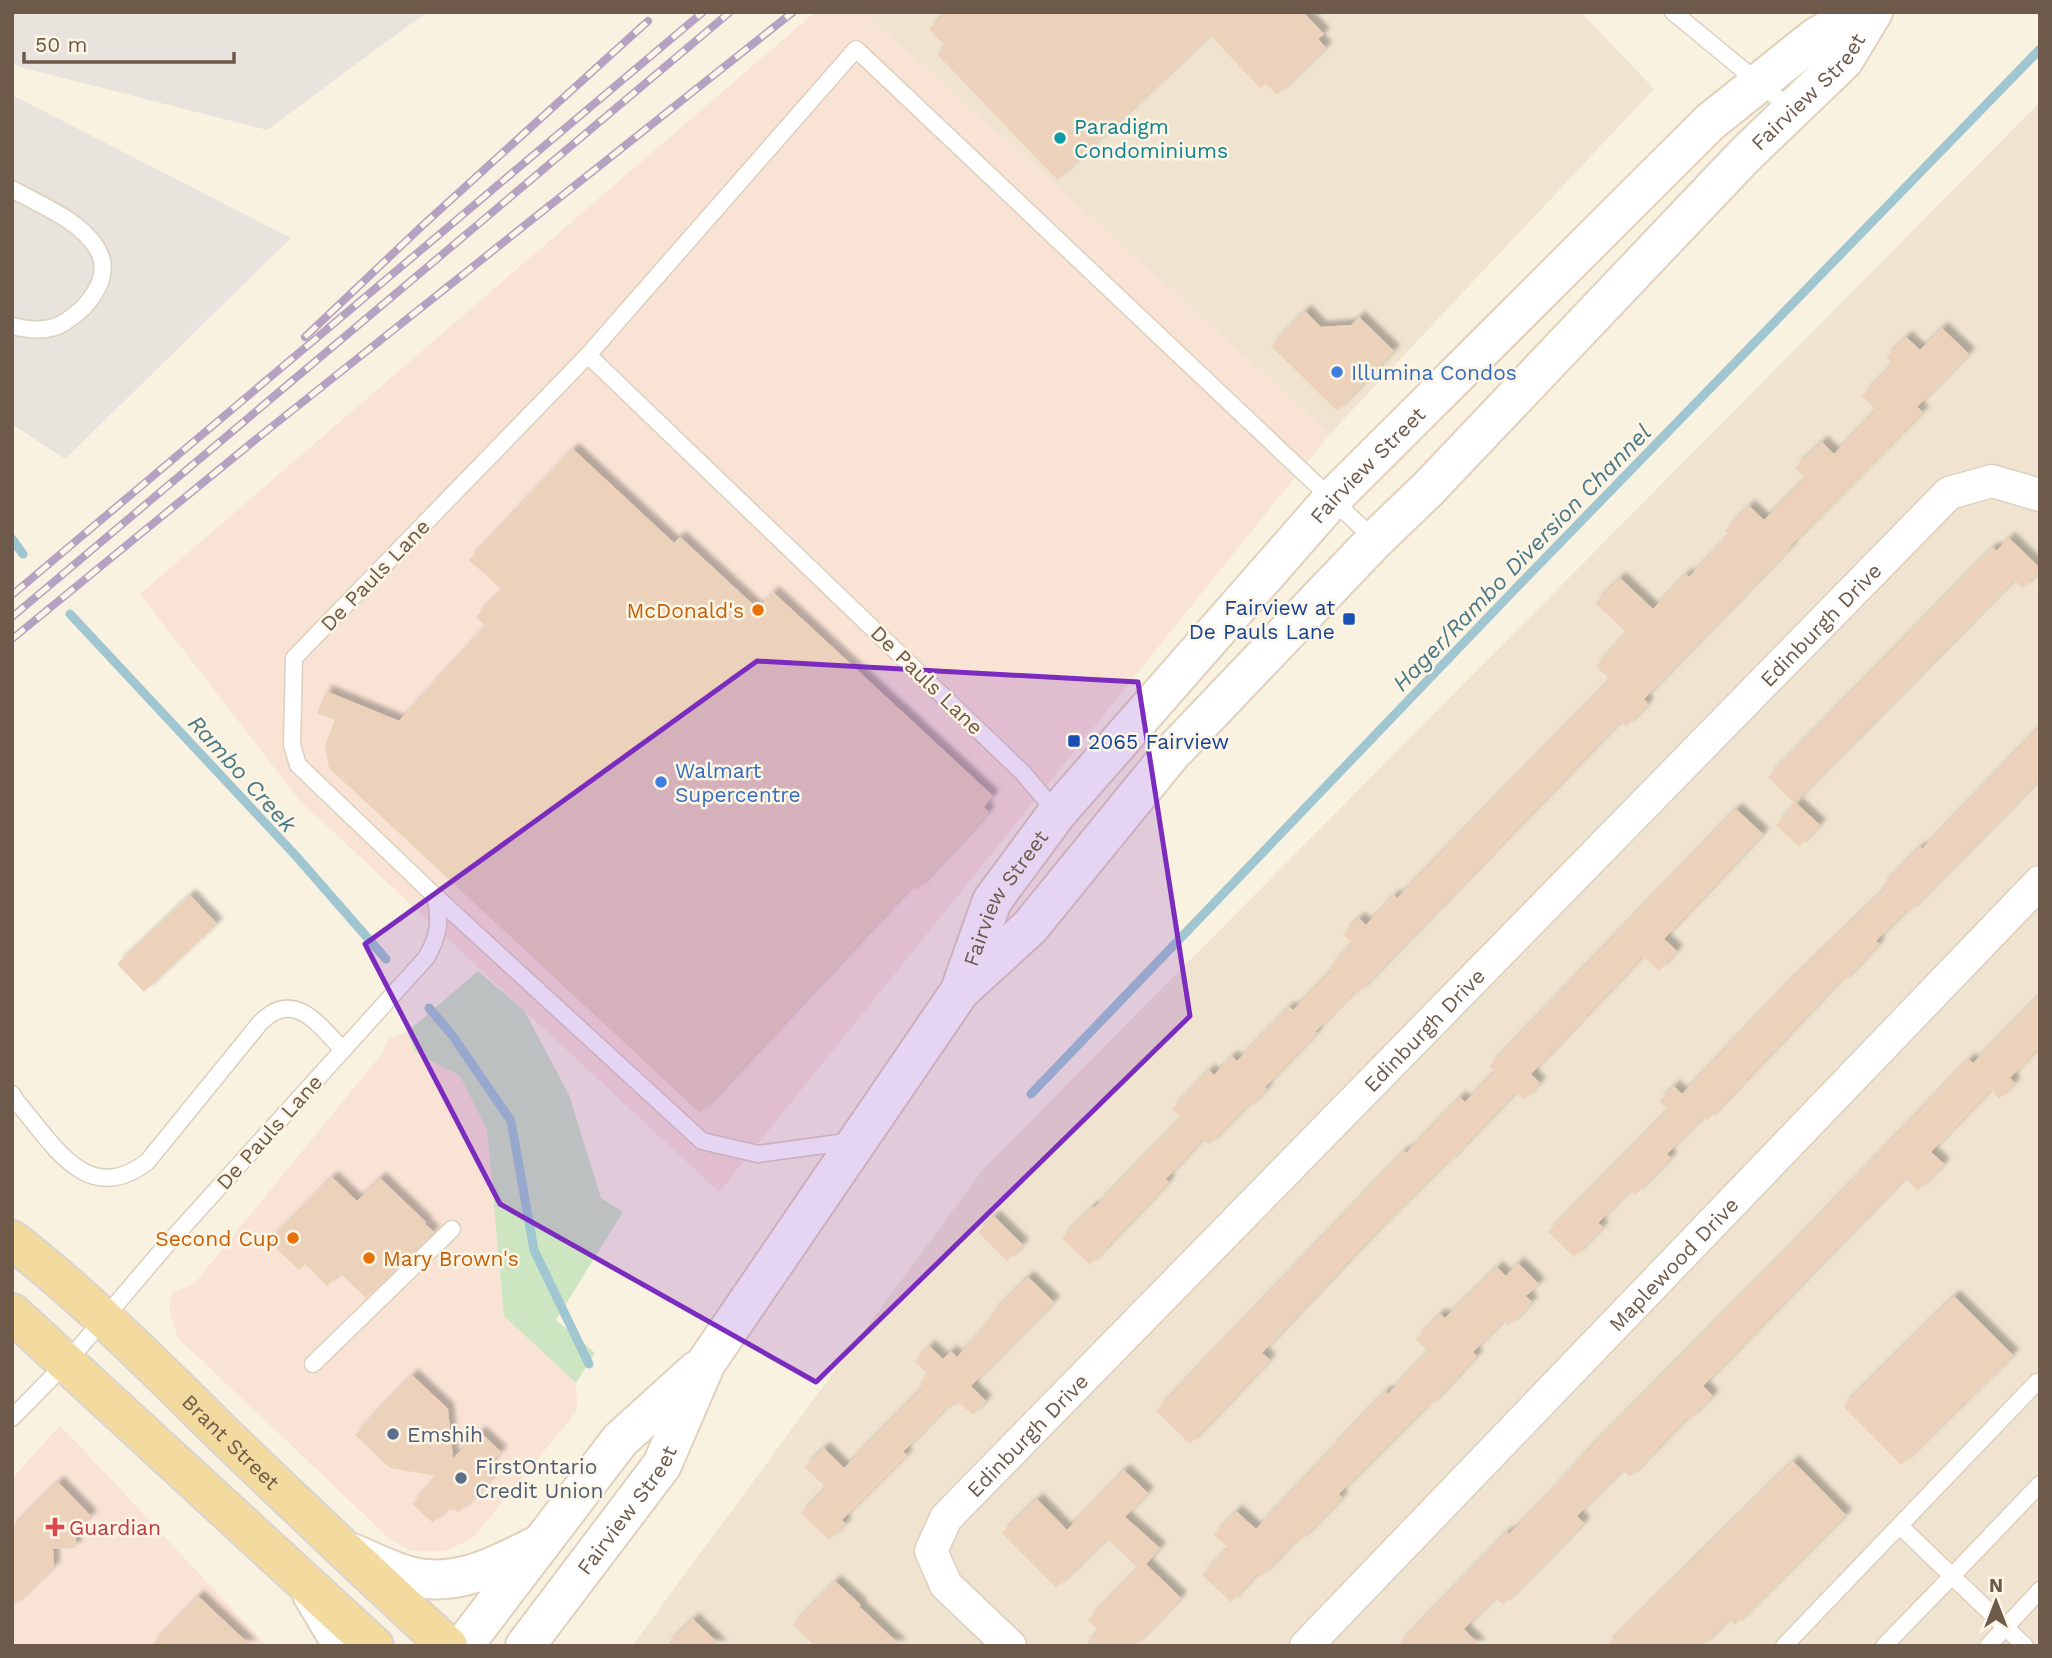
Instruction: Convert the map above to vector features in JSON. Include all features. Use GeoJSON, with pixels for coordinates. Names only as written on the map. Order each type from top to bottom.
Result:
{"type":"FeatureCollection","features":[{"type":"Feature","properties":{"kind":"main road","name":"Fairview Street"},"geometry":{"type":"LineString","coordinates":[[960,990],[992,901],[1057,813],[1332,499],[1710,122],[1815,38],[1858,12]]}},
{"type":"Feature","properties":{"kind":"main road","name":"Fairview Street"},"geometry":{"type":"LineString","coordinates":[[525,1646],[662,1465],[705,1363],[960,990],[1030,927],[1170,755],[1375,540],[1428,489],[1745,155],[1844,60],[1873,12]]}},
{"type":"Feature","properties":{"kind":"main road","name":"Brant Street"},"geometry":{"type":"LineString","coordinates":[[12,1240],[104,1317],[448,1646]]}},
{"type":"Feature","properties":{"kind":"main road"},"geometry":{"type":"LineString","coordinates":[[12,1313],[374,1646]]}},
{"type":"Feature","properties":{"kind":"main road","name":"Fairview Street"},"geometry":{"type":"LineString","coordinates":[[463,1646],[620,1440],[705,1363]]}},
{"type":"Feature","properties":{"kind":"main road"},"geometry":{"type":"LineString","coordinates":[[344,1549],[405,1575],[451,1580],[495,1567],[539,1545]]}},
{"type":"Feature","properties":{"kind":"main road"},"geometry":{"type":"LineString","coordinates":[[558,1646],[584,1567]]}},
{"type":"Feature","properties":{"kind":"main road"},"geometry":{"type":"LineString","coordinates":[[304,1581],[343,1646]]}},
{"type":"Feature","properties":{"kind":"street","name":"Edinburgh Drive"},"geometry":{"type":"LineString","coordinates":[[1010,1646],[946,1585],[931,1551],[946,1518],[1949,493],[1992,481],[2040,495]]}},
{"type":"Feature","properties":{"kind":"street","name":"Maplewood Drive"},"geometry":{"type":"LineString","coordinates":[[1306,1646],[2040,882]]}},
{"type":"Feature","properties":{"kind":"lane"},"geometry":{"type":"LineString","coordinates":[[1673,12],[1793,111]]}},
{"type":"Feature","properties":{"kind":"lane"},"geometry":{"type":"LineString","coordinates":[[588,355],[856,49],[1375,540]]}},
{"type":"Feature","properties":{"kind":"lane"},"geometry":{"type":"LineString","coordinates":[[12,189],[69,220],[86,235],[97,248],[103,273],[96,293],[63,323],[32,330],[12,327]]}},
{"type":"Feature","properties":{"kind":"lane","name":"De Pauls Lane"},"geometry":{"type":"LineString","coordinates":[[12,1418],[67,1362],[104,1317],[426,958],[435,944],[439,911],[435,896],[298,765],[292,745],[294,658],[588,355],[1023,773],[1057,813]]}},
{"type":"Feature","properties":{"kind":"lane"},"geometry":{"type":"LineString","coordinates":[[435,896],[702,1140],[758,1154],[858,1140]]}},
{"type":"Feature","properties":{"kind":"lane"},"geometry":{"type":"LineString","coordinates":[[12,1094],[73,1168],[87,1175],[119,1177],[134,1172],[147,1162],[260,1023],[275,1011],[295,1009],[304,1012],[343,1050]]}},
{"type":"Feature","properties":{"kind":"lane"},"geometry":{"type":"LineString","coordinates":[[313,1364],[452,1229]]}},
{"type":"Feature","properties":{"kind":"lane"},"geometry":{"type":"LineString","coordinates":[[1784,1646],[2037,1382],[2040,1384]]}},
{"type":"Feature","properties":{"kind":"lane"},"geometry":{"type":"LineString","coordinates":[[1884,1646],[2040,1484]]}},
{"type":"Feature","properties":{"kind":"lane"},"geometry":{"type":"LineString","coordinates":[[1900,1526],[2025,1646]]}},
{"type":"Feature","properties":{"kind":"lane"},"geometry":{"type":"LineString","coordinates":[[1988,1646],[2040,1590]]}},
{"type":"Feature","properties":{"kind":"highlighted area"},"geometry":{"type":"Polygon","coordinates":[[[757,661],[1138,682],[1190,1016],[816,1382],[500,1204],[365,944],[757,661]]]}},
{"type":"Feature","properties":{"kind":"shaded area"},"geometry":{"type":"Polygon","coordinates":[[[12,12],[427,12],[267,130],[20,67],[12,62],[12,12]]]}},
{"type":"Feature","properties":{"kind":"shaded area"},"geometry":{"type":"Polygon","coordinates":[[[815,12],[863,12],[1330,434],[719,1192],[300,801],[140,594],[815,12]]]}},
{"type":"Feature","properties":{"kind":"shaded area"},"geometry":{"type":"Polygon","coordinates":[[[863,12],[1581,12],[1654,89],[1330,434],[863,12]]]}},
{"type":"Feature","properties":{"kind":"shaded area"},"geometry":{"type":"Polygon","coordinates":[[[12,95],[291,238],[65,459],[12,424],[12,95]]]}},
{"type":"Feature","properties":{"kind":"shaded area"},"geometry":{"type":"Polygon","coordinates":[[[2040,102],[2040,1646],[632,1646],[984,1168],[2040,102]]]}},
{"type":"Feature","properties":{"kind":"shaded area"},"geometry":{"type":"Polygon","coordinates":[[[407,1032],[415,1052],[460,1076],[487,1130],[504,1316],[576,1383],[577,1411],[472,1539],[444,1551],[412,1551],[392,1541],[178,1338],[169,1309],[172,1292],[194,1284],[383,1052],[389,1038],[407,1032]]]}},
{"type":"Feature","properties":{"kind":"shaded area"},"geometry":{"type":"Polygon","coordinates":[[[60,1425],[267,1646],[12,1646],[12,1479],[60,1425]]]}},
{"type":"Feature","properties":{"kind":"green space"},"geometry":{"type":"Polygon","coordinates":[[[478,971],[524,1010],[569,1095],[601,1198],[623,1212],[556,1320],[595,1353],[576,1383],[504,1316],[487,1130],[460,1076],[415,1052],[407,1032],[478,971]]]}},
{"type":"Feature","properties":{"kind":"building","name":"Paradigm Condominiums"},"geometry":{"type":"Polygon","coordinates":[[[947,12],[1303,12],[1324,34],[1318,39],[1326,48],[1277,95],[1266,84],[1260,88],[1210,35],[1057,180],[937,54],[945,46],[929,29],[947,12]]]}},
{"type":"Feature","properties":{"kind":"building"},"geometry":{"type":"Polygon","coordinates":[[[1305,311],[1321,327],[1351,325],[1359,317],[1394,351],[1337,411],[1271,346],[1305,311]]]}},
{"type":"Feature","properties":{"kind":"building"},"geometry":{"type":"Polygon","coordinates":[[[1942,328],[1969,354],[1917,407],[1923,412],[1644,699],[1648,704],[1626,727],[1621,721],[1358,993],[1355,991],[1315,1032],[1317,1033],[1265,1087],[1267,1089],[1248,1109],[1246,1107],[1209,1145],[1203,1139],[1166,1179],[1169,1182],[1090,1265],[1062,1238],[1181,1118],[1172,1109],[1209,1070],[1214,1075],[1232,1056],[1237,1061],[1289,1007],[1293,1010],[1333,969],[1330,967],[1353,943],[1343,934],[1359,918],[1366,925],[1394,895],[1397,898],[1610,680],[1596,666],[1627,633],[1595,603],[1620,578],[1653,609],[1686,574],[1689,577],[1729,535],[1725,531],[1749,506],[1764,520],[1805,479],[1795,468],[1822,442],[1834,454],[1876,410],[1862,396],[1893,364],[1886,357],[1906,337],[1920,350],[1942,328]]]}},
{"type":"Feature","properties":{"kind":"building","name":"Walmart Supercentre"},"geometry":{"type":"Polygon","coordinates":[[[573,449],[674,543],[680,537],[758,609],[773,592],[993,796],[984,807],[989,812],[917,890],[912,886],[700,1113],[329,768],[325,746],[335,720],[317,713],[326,691],[399,721],[486,626],[476,617],[502,590],[469,560],[573,449]]]}},
{"type":"Feature","properties":{"kind":"building"},"geometry":{"type":"Polygon","coordinates":[[[2009,538],[2040,571],[2023,588],[2014,580],[1794,803],[1768,777],[1993,547],[1996,551],[2009,538]]]}},
{"type":"Feature","properties":{"kind":"building"},"geometry":{"type":"Polygon","coordinates":[[[2040,726],[2040,779],[1909,912],[1907,910],[1876,941],[1879,944],[1842,983],[1840,981],[1708,1120],[1704,1116],[1667,1154],[1671,1158],[1635,1195],[1630,1190],[1598,1223],[1603,1227],[1574,1257],[1548,1232],[1668,1110],[1659,1101],[1674,1086],[1682,1094],[1786,985],[1885,889],[1882,886],[1920,847],[1922,849],[2040,726]]]}},
{"type":"Feature","properties":{"kind":"building"},"geometry":{"type":"Polygon","coordinates":[[[1796,803],[1820,825],[1799,847],[1776,825],[1796,803]]]}},
{"type":"Feature","properties":{"kind":"building"},"geometry":{"type":"Polygon","coordinates":[[[1736,809],[1763,834],[1664,939],[1677,951],[1659,971],[1643,956],[1531,1074],[1540,1083],[1524,1100],[1516,1092],[1448,1163],[1378,1230],[1262,1353],[1270,1360],[1190,1444],[1156,1411],[1404,1151],[1406,1153],[1460,1097],[1465,1102],[1495,1071],[1489,1066],[1736,809]]]}},
{"type":"Feature","properties":{"kind":"building"},"geometry":{"type":"Polygon","coordinates":[[[190,895],[217,924],[144,992],[117,964],[190,895]]]}},
{"type":"Feature","properties":{"kind":"building"},"geometry":{"type":"Polygon","coordinates":[[[2040,994],[2040,1047],[2010,1078],[2015,1083],[1999,1099],[1991,1090],[1931,1152],[1944,1164],[1918,1191],[1905,1178],[1703,1386],[1713,1396],[1690,1419],[1688,1417],[1630,1477],[1622,1470],[1577,1516],[1584,1523],[1503,1605],[1495,1598],[1464,1629],[1480,1646],[1397,1646],[1507,1532],[1509,1534],[1545,1498],[1585,1453],[1778,1258],[1969,1059],[1973,1063],[2040,994]]]}},
{"type":"Feature","properties":{"kind":"building"},"geometry":{"type":"Polygon","coordinates":[[[332,1177],[357,1201],[380,1178],[434,1232],[366,1298],[340,1273],[327,1286],[305,1264],[299,1270],[269,1242],[332,1177]]]}},
{"type":"Feature","properties":{"kind":"building"},"geometry":{"type":"Polygon","coordinates":[[[994,1216],[1023,1245],[1007,1261],[978,1232],[994,1216]]]}},
{"type":"Feature","properties":{"kind":"building"},"geometry":{"type":"Polygon","coordinates":[[[1518,1263],[1539,1284],[1526,1296],[1532,1302],[1509,1326],[1503,1321],[1473,1352],[1477,1356],[1429,1407],[1427,1406],[1339,1494],[1342,1498],[1300,1541],[1297,1539],[1261,1577],[1257,1574],[1231,1602],[1202,1575],[1228,1548],[1214,1535],[1236,1511],[1256,1529],[1386,1391],[1388,1394],[1428,1351],[1416,1339],[1440,1314],[1445,1318],[1497,1267],[1506,1276],[1518,1263]]]}},
{"type":"Feature","properties":{"kind":"building"},"geometry":{"type":"Polygon","coordinates":[[[1028,1277],[1054,1302],[971,1386],[986,1401],[973,1415],[957,1401],[948,1410],[946,1408],[903,1452],[907,1455],[842,1520],[846,1524],[829,1540],[801,1513],[826,1488],[805,1467],[824,1448],[844,1468],[923,1387],[920,1383],[928,1374],[915,1362],[929,1346],[943,1359],[951,1351],[957,1357],[993,1318],[990,1316],[1028,1277]]]}},
{"type":"Feature","properties":{"kind":"building"},"geometry":{"type":"Polygon","coordinates":[[[1954,1296],[2013,1355],[1901,1465],[1843,1406],[1954,1296]]]}},
{"type":"Feature","properties":{"kind":"building"},"geometry":{"type":"Polygon","coordinates":[[[412,1375],[448,1409],[453,1458],[480,1432],[501,1452],[489,1465],[494,1476],[459,1512],[447,1508],[433,1523],[412,1504],[437,1476],[390,1468],[355,1435],[412,1375]]]}},
{"type":"Feature","properties":{"kind":"building"},"geometry":{"type":"Polygon","coordinates":[[[1793,1461],[1846,1515],[1735,1625],[1729,1619],[1702,1646],[1606,1646],[1793,1461]]]}},
{"type":"Feature","properties":{"kind":"building"},"geometry":{"type":"Polygon","coordinates":[[[1124,1470],[1148,1493],[1125,1517],[1160,1548],[1146,1564],[1181,1598],[1134,1646],[1084,1646],[1099,1631],[1088,1620],[1138,1568],[1107,1539],[1056,1588],[1002,1533],[1037,1499],[1067,1530],[1124,1470]]]}},
{"type":"Feature","properties":{"kind":"building"},"geometry":{"type":"Polygon","coordinates":[[[58,1482],[91,1516],[75,1532],[76,1548],[53,1549],[54,1567],[12,1607],[12,1528],[58,1482]]]}},
{"type":"Feature","properties":{"kind":"building"},"geometry":{"type":"Polygon","coordinates":[[[835,1581],[901,1646],[815,1646],[793,1625],[835,1581]]]}},
{"type":"Feature","properties":{"kind":"building"},"geometry":{"type":"Polygon","coordinates":[[[198,1596],[251,1646],[151,1646],[198,1596]]]}},
{"type":"Feature","properties":{"kind":"building"},"geometry":{"type":"Polygon","coordinates":[[[693,1619],[721,1646],[666,1646],[693,1619]]]}},
{"type":"Feature","properties":{"kind":"waterway","name":"Hager/Rambo Diversion Channel"},"geometry":{"type":"LineString","coordinates":[[1031,1094],[1519,585],[2040,49]]}},
{"type":"Feature","properties":{"kind":"waterway","name":"Rambo Creek"},"geometry":{"type":"LineString","coordinates":[[12,539],[23,554]]}},
{"type":"Feature","properties":{"kind":"waterway","name":"Rambo Creek"},"geometry":{"type":"LineString","coordinates":[[70,614],[296,856],[386,959]]}},
{"type":"Feature","properties":{"kind":"waterway","name":"Rambo Creek"},"geometry":{"type":"LineString","coordinates":[[429,1008],[452,1035],[511,1121],[534,1250],[589,1364]]}},
{"type":"Feature","properties":{"kind":"railway"},"geometry":{"type":"LineString","coordinates":[[12,595],[703,12]]}},
{"type":"Feature","properties":{"kind":"railway"},"geometry":{"type":"LineString","coordinates":[[12,617],[730,12]]}},
{"type":"Feature","properties":{"kind":"railway"},"geometry":{"type":"LineString","coordinates":[[12,639],[260,436],[793,12]]}},
{"type":"Feature","properties":{"kind":"railway"},"geometry":{"type":"LineString","coordinates":[[305,337],[422,226],[648,21]]}},
{"type":"Feature","properties":{"kind":"place","name":"Paradigm Condominiums"},"geometry":{"type":"Point","coordinates":[1060,138]}},
{"type":"Feature","properties":{"kind":"place","name":"Illumina Condos"},"geometry":{"type":"Point","coordinates":[1337,372]}},
{"type":"Feature","properties":{"kind":"place","name":"McDonald's"},"geometry":{"type":"Point","coordinates":[758,610]}},
{"type":"Feature","properties":{"kind":"place","name":"Fairview at De Pauls Lane"},"geometry":{"type":"Point","coordinates":[1349,619]}},
{"type":"Feature","properties":{"kind":"place","name":"2065 Fairview"},"geometry":{"type":"Point","coordinates":[1074,741]}},
{"type":"Feature","properties":{"kind":"place","name":"Walmart Supercentre"},"geometry":{"type":"Point","coordinates":[661,782]}},
{"type":"Feature","properties":{"kind":"place","name":"Second Cup"},"geometry":{"type":"Point","coordinates":[293,1238]}},
{"type":"Feature","properties":{"kind":"place","name":"Mary Brown's"},"geometry":{"type":"Point","coordinates":[369,1258]}},
{"type":"Feature","properties":{"kind":"place","name":"Emshih"},"geometry":{"type":"Point","coordinates":[393,1434]}},
{"type":"Feature","properties":{"kind":"place","name":"FirstOntario Credit Union"},"geometry":{"type":"Point","coordinates":[461,1478]}},
{"type":"Feature","properties":{"kind":"place","name":"Guardian"},"geometry":{"type":"Point","coordinates":[55,1527]}}]}
